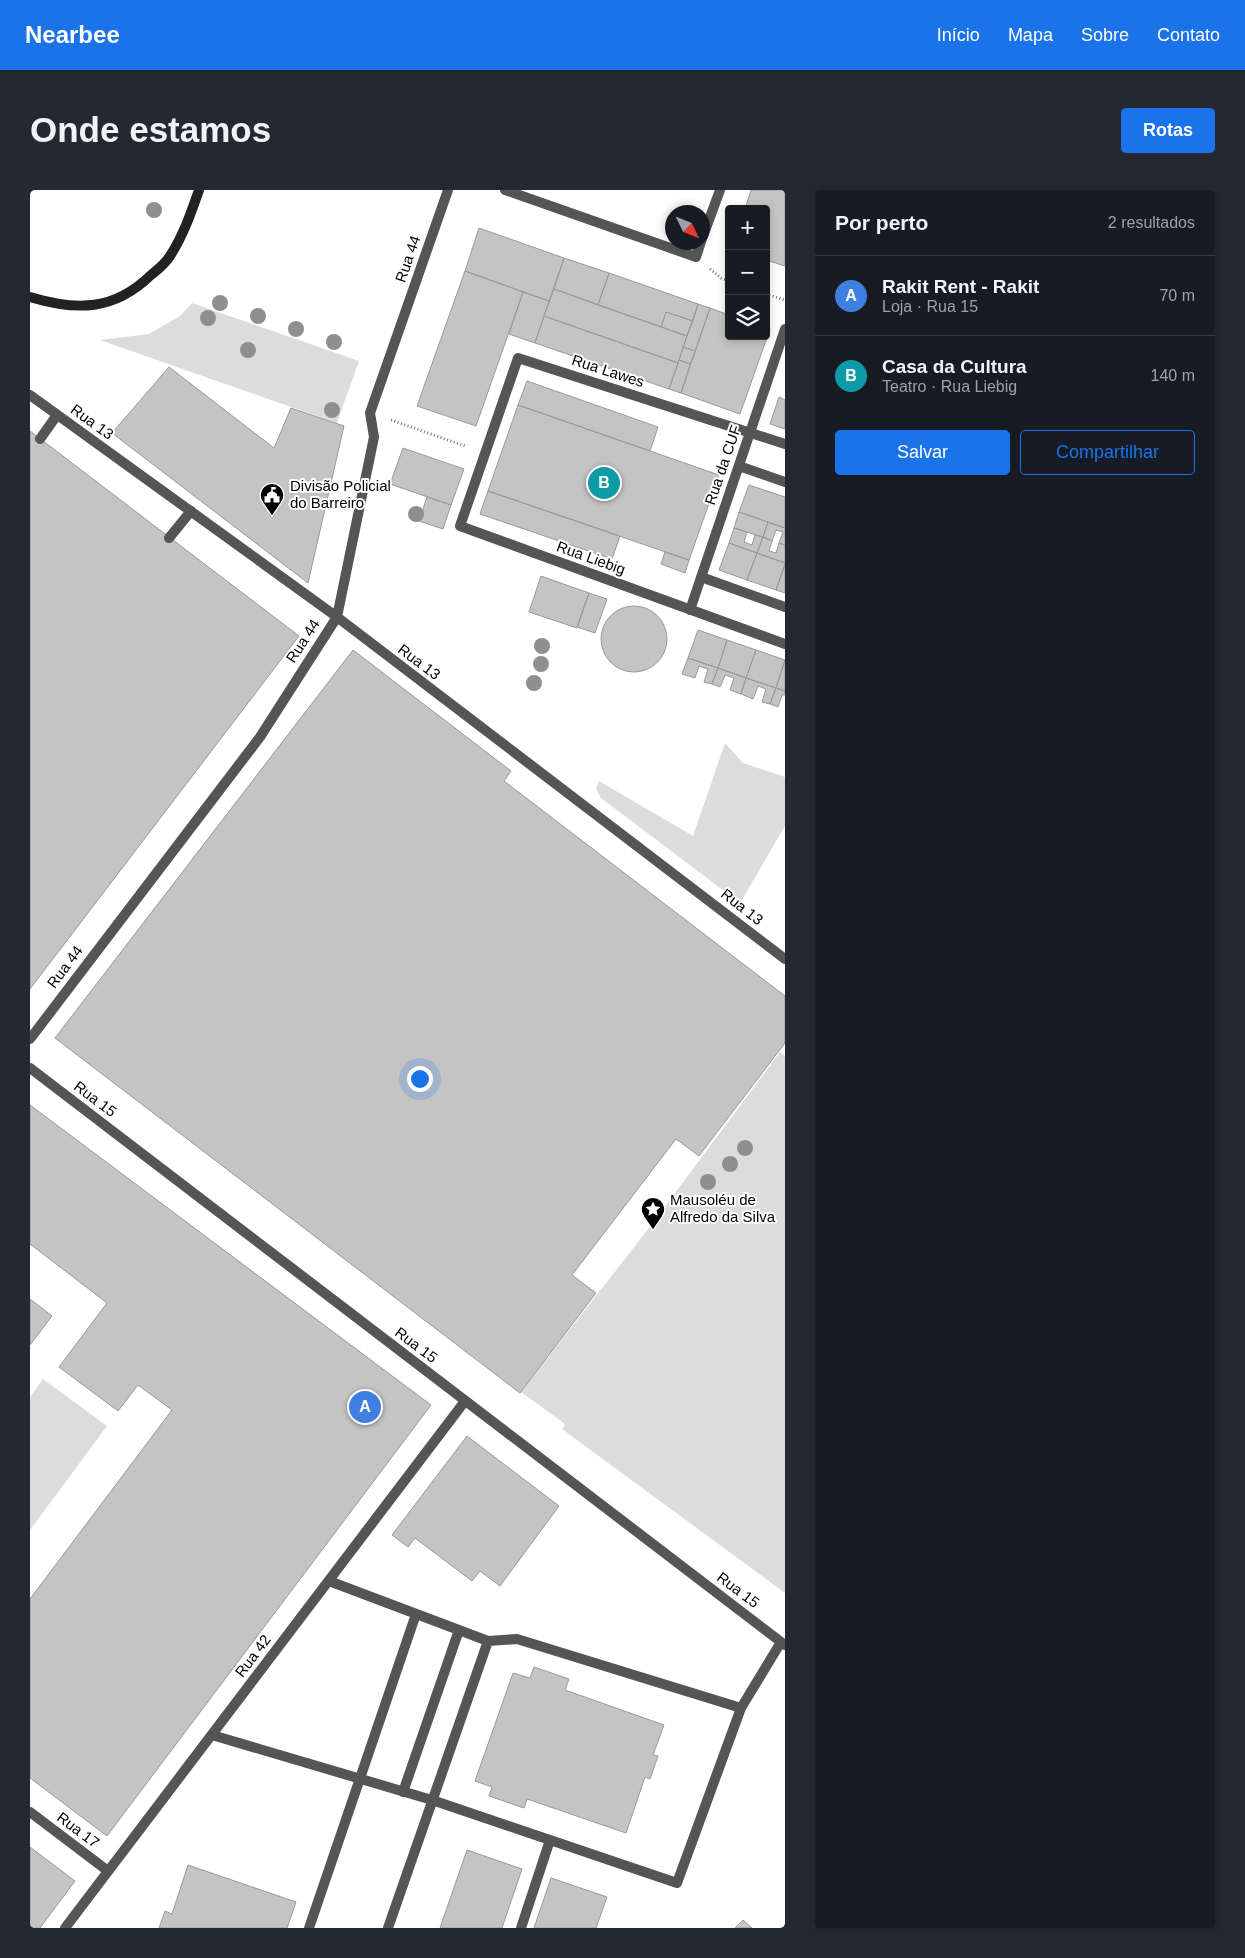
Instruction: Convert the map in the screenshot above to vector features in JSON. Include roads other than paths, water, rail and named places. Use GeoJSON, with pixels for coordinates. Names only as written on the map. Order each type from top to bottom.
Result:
{"type":"FeatureCollection","features":[{"type":"Feature","properties":{"kind":"street"},"geometry":{"type":"LineString","coordinates":[[30,297],[48,302],[82,306],[119,299],[143,282],[168,258],[185,229],[199,190]]}},
{"type":"Feature","properties":{"kind":"street","name":"Rua 44"},"geometry":{"type":"LineString","coordinates":[[30,1038],[260,737],[336,617],[374,437],[370,413],[448,190]]}},
{"type":"Feature","properties":{"kind":"street"},"geometry":{"type":"LineString","coordinates":[[504,190],[665,246]]}},
{"type":"Feature","properties":{"kind":"street"},"geometry":{"type":"LineString","coordinates":[[710,217],[720,190]]}},
{"type":"Feature","properties":{"kind":"street"},"geometry":{"type":"LineString","coordinates":[[676,250],[696,257],[698,250]]}},
{"type":"Feature","properties":{"kind":"street","name":"Rua da CUF"},"geometry":{"type":"LineString","coordinates":[[690,610],[785,329]]}},
{"type":"Feature","properties":{"kind":"street","name":"Rua Lawes"},"geometry":{"type":"LineString","coordinates":[[485,452],[518,358],[785,444]]}},
{"type":"Feature","properties":{"kind":"street","name":"Rua 13"},"geometry":{"type":"LineString","coordinates":[[30,395],[336,617],[785,960]]}},
{"type":"Feature","properties":{"kind":"street"},"geometry":{"type":"LineString","coordinates":[[40,439],[57,415]]}},
{"type":"Feature","properties":{"kind":"street","name":"Rua Liebig"},"geometry":{"type":"LineString","coordinates":[[485,452],[460,526],[785,644]]}},
{"type":"Feature","properties":{"kind":"street"},"geometry":{"type":"LineString","coordinates":[[739,466],[785,482]]}},
{"type":"Feature","properties":{"kind":"street"},"geometry":{"type":"LineString","coordinates":[[169,538],[190,511]]}},
{"type":"Feature","properties":{"kind":"street"},"geometry":{"type":"LineString","coordinates":[[701,577],[785,607]]}},
{"type":"Feature","properties":{"kind":"street","name":"Rua 15"},"geometry":{"type":"LineString","coordinates":[[30,1068],[783,1643]]}},
{"type":"Feature","properties":{"kind":"street","name":"Rua 42"},"geometry":{"type":"LineString","coordinates":[[65,1928],[465,1401]]}},
{"type":"Feature","properties":{"kind":"street"},"geometry":{"type":"LineString","coordinates":[[329,1581],[488,1641],[517,1639],[741,1708]]}},
{"type":"Feature","properties":{"kind":"street"},"geometry":{"type":"LineString","coordinates":[[309,1928],[416,1614]]}},
{"type":"Feature","properties":{"kind":"street"},"geometry":{"type":"LineString","coordinates":[[403,1792],[459,1630]]}},
{"type":"Feature","properties":{"kind":"street"},"geometry":{"type":"LineString","coordinates":[[388,1928],[488,1641]]}},
{"type":"Feature","properties":{"kind":"street"},"geometry":{"type":"LineString","coordinates":[[212,1735],[432,1800],[677,1883],[741,1708],[783,1643]]}},
{"type":"Feature","properties":{"kind":"street","name":"Rua 17"},"geometry":{"type":"LineString","coordinates":[[30,1812],[108,1871]]}},
{"type":"Feature","properties":{"kind":"street"},"geometry":{"type":"LineString","coordinates":[[520,1928],[550,1840]]}},
{"type":"Feature","properties":{"kind":"place","name":"Casa da Cultura"},"geometry":{"type":"Point","coordinates":[604,483]}},
{"type":"Feature","properties":{"kind":"place","name":"Divisão Policial do Barreiro"},"geometry":{"type":"Point","coordinates":[272,516]}},
{"type":"Feature","properties":{"kind":"place","name":"Mausoléu de Alfredo da Silva"},"geometry":{"type":"Point","coordinates":[653,1230]}},
{"type":"Feature","properties":{"kind":"place","name":"Rakit Rent - Rakit"},"geometry":{"type":"Point","coordinates":[365,1407]}}]}
